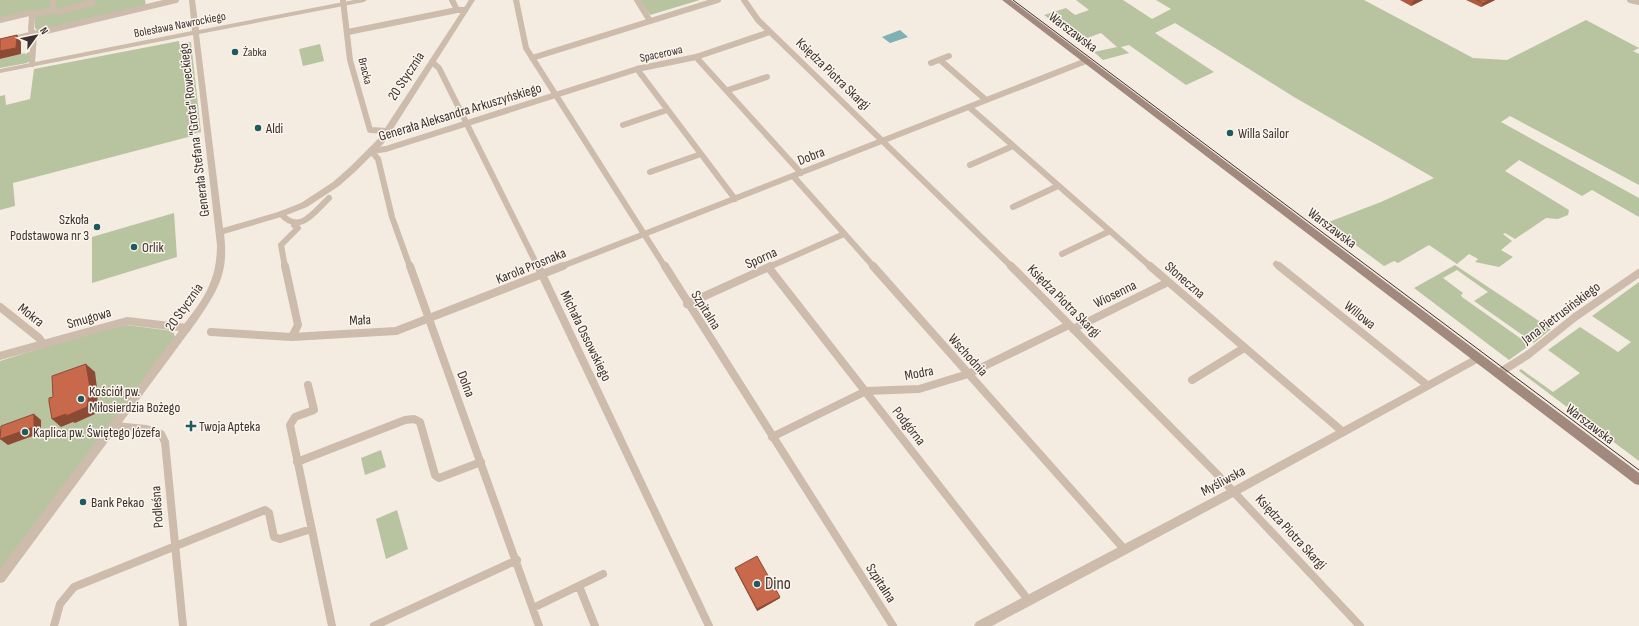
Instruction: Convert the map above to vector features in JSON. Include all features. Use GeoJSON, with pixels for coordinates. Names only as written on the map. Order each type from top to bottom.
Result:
{"type":"FeatureCollection","features":[{"type":"Feature","properties":{"kind":"main road","name":"Warszawska"},"geometry":{"type":"LineString","coordinates":[[1006,0],[1639,480]]}},
{"type":"Feature","properties":{"kind":"street"},"geometry":{"type":"LineString","coordinates":[[53,0],[54,10]]}},
{"type":"Feature","properties":{"kind":"street"},"geometry":{"type":"LineString","coordinates":[[32,15],[54,10],[58,12],[92,3],[92,0]]}},
{"type":"Feature","properties":{"kind":"street"},"geometry":{"type":"LineString","coordinates":[[0,38],[176,0]]}},
{"type":"Feature","properties":{"kind":"street","name":"Generała Stefana \"Grota\" Roweckiego"},"geometry":{"type":"LineString","coordinates":[[192,0],[219,232]]}},
{"type":"Feature","properties":{"kind":"street","name":"Bolesława Nawrockiego"},"geometry":{"type":"LineString","coordinates":[[0,70],[196,33],[344,2],[364,0]]}},
{"type":"Feature","properties":{"kind":"street"},"geometry":{"type":"LineString","coordinates":[[452,0],[456,10]]}},
{"type":"Feature","properties":{"kind":"street","name":"20 Stycznia"},"geometry":{"type":"LineString","coordinates":[[0,578],[115,426],[212,294],[218,282],[222,259],[219,232],[281,214],[319,196],[342,179],[371,151],[387,131],[472,0]]}},
{"type":"Feature","properties":{"kind":"street","name":"Szpitalna"},"geometry":{"type":"LineString","coordinates":[[516,0],[526,48],[532,58],[893,626]]}},
{"type":"Feature","properties":{"kind":"street"},"geometry":{"type":"LineString","coordinates":[[637,0],[650,21]]}},
{"type":"Feature","properties":{"kind":"street"},"geometry":{"type":"LineString","coordinates":[[532,58],[718,0]]}},
{"type":"Feature","properties":{"kind":"street","name":"Księdza Piotra Skargi"},"geometry":{"type":"LineString","coordinates":[[744,0],[758,20],[884,142],[1235,491],[1360,626]]}},
{"type":"Feature","properties":{"kind":"street"},"geometry":{"type":"LineString","coordinates":[[1630,0],[1639,2]]}},
{"type":"Feature","properties":{"kind":"street","name":"Bracka"},"geometry":{"type":"LineString","coordinates":[[344,2],[350,60],[370,130],[387,131]]}},
{"type":"Feature","properties":{"kind":"street"},"geometry":{"type":"LineString","coordinates":[[348,32],[456,10],[466,10]]}},
{"type":"Feature","properties":{"kind":"street"},"geometry":{"type":"LineString","coordinates":[[0,20],[32,12],[32,64]]}},
{"type":"Feature","properties":{"kind":"street"},"geometry":{"type":"LineString","coordinates":[[0,42],[33,32]]}},
{"type":"Feature","properties":{"kind":"street","name":"Spacerowa"},"geometry":{"type":"LineString","coordinates":[[555,95],[637,69],[696,57],[770,32]]}},
{"type":"Feature","properties":{"kind":"street"},"geometry":{"type":"LineString","coordinates":[[931,63],[949,56]]}},
{"type":"Feature","properties":{"kind":"street"},"geometry":{"type":"LineString","coordinates":[[696,57],[728,90],[802,173]]}},
{"type":"Feature","properties":{"kind":"street"},"geometry":{"type":"LineString","coordinates":[[940,60],[986,100]]}},
{"type":"Feature","properties":{"kind":"street","name":"Dobra"},"geometry":{"type":"LineString","coordinates":[[644,235],[884,142],[1086,61]]}},
{"type":"Feature","properties":{"kind":"street","name":"Michała Ossowskiego"},"geometry":{"type":"LineString","coordinates":[[432,62],[439,68],[542,275],[709,626]]}},
{"type":"Feature","properties":{"kind":"street"},"geometry":{"type":"LineString","coordinates":[[637,69],[735,199]]}},
{"type":"Feature","properties":{"kind":"street"},"geometry":{"type":"LineString","coordinates":[[728,90],[767,77]]}},
{"type":"Feature","properties":{"kind":"street","name":"Generała Aleksandra Arkuszyńskiego"},"geometry":{"type":"LineString","coordinates":[[371,151],[386,149],[555,95]]}},
{"type":"Feature","properties":{"kind":"street","name":"Słoneczna"},"geometry":{"type":"LineString","coordinates":[[969,107],[1168,282],[1343,432]]}},
{"type":"Feature","properties":{"kind":"street"},"geometry":{"type":"LineString","coordinates":[[623,125],[667,110]]}},
{"type":"Feature","properties":{"kind":"street"},"geometry":{"type":"LineString","coordinates":[[970,165],[1013,146]]}},
{"type":"Feature","properties":{"kind":"street","name":"Dolna"},"geometry":{"type":"LineString","coordinates":[[371,151],[378,159],[392,216],[428,320],[481,462],[539,626]]}},
{"type":"Feature","properties":{"kind":"street"},"geometry":{"type":"LineString","coordinates":[[650,172],[701,154]]}},
{"type":"Feature","properties":{"kind":"street","name":"Wschodnia"},"geometry":{"type":"LineString","coordinates":[[793,176],[1126,550]]}},
{"type":"Feature","properties":{"kind":"street"},"geometry":{"type":"LineString","coordinates":[[1013,207],[1058,186]]}},
{"type":"Feature","properties":{"kind":"street"},"geometry":{"type":"LineString","coordinates":[[294,225],[300,223],[329,198]]}},
{"type":"Feature","properties":{"kind":"street"},"geometry":{"type":"LineString","coordinates":[[281,214],[288,222],[298,228],[281,245],[298,325],[292,337]]}},
{"type":"Feature","properties":{"kind":"street"},"geometry":{"type":"LineString","coordinates":[[1062,254],[1110,231]]}},
{"type":"Feature","properties":{"kind":"street","name":"Sporna"},"geometry":{"type":"LineString","coordinates":[[687,304],[844,234]]}},
{"type":"Feature","properties":{"kind":"street","name":"Karola Prosnaka"},"geometry":{"type":"LineString","coordinates":[[428,320],[644,235]]}},
{"type":"Feature","properties":{"kind":"street","name":"Willowa"},"geometry":{"type":"LineString","coordinates":[[1276,264],[1427,385]]}},
{"type":"Feature","properties":{"kind":"street","name":"Podgórna"},"geometry":{"type":"LineString","coordinates":[[769,268],[1029,601]]}},
{"type":"Feature","properties":{"kind":"street","name":"Jana Pietrusińskiego"},"geometry":{"type":"LineString","coordinates":[[1499,374],[1530,354],[1575,317],[1639,273]]}},
{"type":"Feature","properties":{"kind":"street","name":"Wiosenna"},"geometry":{"type":"LineString","coordinates":[[1071,327],[1168,282]]}},
{"type":"Feature","properties":{"kind":"street","name":"Mokra"},"geometry":{"type":"LineString","coordinates":[[0,307],[39,338],[44,345]]}},
{"type":"Feature","properties":{"kind":"street","name":"Mała"},"geometry":{"type":"LineString","coordinates":[[211,332],[292,337],[396,331],[428,320]]}},
{"type":"Feature","properties":{"kind":"street","name":"Smugowa"},"geometry":{"type":"LineString","coordinates":[[0,356],[44,345],[100,327],[127,321],[187,328]]}},
{"type":"Feature","properties":{"kind":"street","name":"Modra"},"geometry":{"type":"LineString","coordinates":[[772,437],[866,391],[919,389],[968,374],[1071,327]]}},
{"type":"Feature","properties":{"kind":"street"},"geometry":{"type":"LineString","coordinates":[[1192,380],[1244,348]]}},
{"type":"Feature","properties":{"kind":"street","name":"Myśliwska"},"geometry":{"type":"LineString","coordinates":[[980,626],[1126,550],[1478,358]]}},
{"type":"Feature","properties":{"kind":"street"},"geometry":{"type":"LineString","coordinates":[[308,385],[314,410],[295,418],[290,425],[332,626]]}},
{"type":"Feature","properties":{"kind":"street"},"geometry":{"type":"LineString","coordinates":[[297,462],[405,420],[414,418],[420,422],[436,475],[439,478],[481,462]]}},
{"type":"Feature","properties":{"kind":"street","name":"Podleśna"},"geometry":{"type":"LineString","coordinates":[[115,426],[146,429],[161,434],[166,442],[174,547],[183,626]]}},
{"type":"Feature","properties":{"kind":"street"},"geometry":{"type":"LineString","coordinates":[[54,626],[59,602],[65,594],[74,587],[265,510],[270,513],[274,537],[280,539],[311,529]]}},
{"type":"Feature","properties":{"kind":"street"},"geometry":{"type":"LineString","coordinates":[[374,626],[516,560]]}},
{"type":"Feature","properties":{"kind":"street"},"geometry":{"type":"LineString","coordinates":[[533,608],[604,574]]}},
{"type":"Feature","properties":{"kind":"street"},"geometry":{"type":"LineString","coordinates":[[579,586],[595,626]]}},
{"type":"Feature","properties":{"kind":"green space"},"geometry":{"type":"Polygon","coordinates":[[[0,0],[145,0],[146,6],[38,31],[35,28],[34,11],[0,19],[0,0]]]}},
{"type":"Feature","properties":{"kind":"green space"},"geometry":{"type":"Polygon","coordinates":[[[640,0],[700,0],[650,15],[640,0]]]}},
{"type":"Feature","properties":{"kind":"green space"},"geometry":{"type":"Polygon","coordinates":[[[1076,0],[1123,0],[1152,19],[1171,9],[1156,0],[1364,0],[1473,58],[1507,60],[1586,20],[1639,48],[1633,51],[1639,54],[1639,185],[1510,116],[1501,122],[1639,198],[1639,217],[1592,190],[1582,196],[1519,160],[1505,171],[1569,210],[1568,215],[1558,219],[1546,218],[1515,239],[1505,233],[1503,234],[1512,241],[1501,250],[1513,257],[1499,267],[1475,262],[1478,259],[1469,254],[1457,264],[1429,245],[1398,263],[1394,261],[1384,266],[1326,223],[1381,202],[1434,178],[1294,97],[1175,23],[1155,33],[1214,72],[1186,85],[1129,45],[1121,47],[1129,53],[1103,60],[1094,52],[1117,47],[1101,33],[1079,41],[1044,15],[1066,8],[1075,15],[1089,10],[1076,0]]]}},
{"type":"Feature","properties":{"kind":"green space"},"geometry":{"type":"Polygon","coordinates":[[[179,41],[179,44],[191,42],[201,132],[192,134],[192,136],[13,183],[15,206],[0,210],[0,96],[5,95],[6,105],[30,99],[34,69],[179,41]]]}},
{"type":"Feature","properties":{"kind":"green space"},"geometry":{"type":"Polygon","coordinates":[[[320,44],[324,61],[303,66],[299,49],[320,44]]]}},
{"type":"Feature","properties":{"kind":"green space"},"geometry":{"type":"Polygon","coordinates":[[[30,52],[30,61],[27,63],[0,68],[0,59],[30,52]]]}},
{"type":"Feature","properties":{"kind":"green space","name":"Orlik"},"geometry":{"type":"Polygon","coordinates":[[[174,213],[177,257],[92,283],[92,237],[174,213]]]}},
{"type":"Feature","properties":{"kind":"green space"},"geometry":{"type":"Polygon","coordinates":[[[1455,265],[1551,329],[1534,343],[1474,301],[1488,292],[1457,270],[1443,278],[1463,293],[1461,295],[1462,297],[1530,345],[1509,360],[1414,288],[1455,265]]]}},
{"type":"Feature","properties":{"kind":"green space"},"geometry":{"type":"Polygon","coordinates":[[[1639,282],[1639,461],[1519,371],[1521,369],[1553,392],[1580,373],[1548,350],[1580,327],[1618,352],[1631,342],[1592,316],[1639,282]]]}},
{"type":"Feature","properties":{"kind":"green space"},"geometry":{"type":"Polygon","coordinates":[[[126,325],[173,331],[175,337],[0,573],[0,361],[106,328],[126,325]]]}},
{"type":"Feature","properties":{"kind":"green space"},"geometry":{"type":"Polygon","coordinates":[[[381,450],[386,467],[365,475],[361,458],[381,450]]]}},
{"type":"Feature","properties":{"kind":"green space"},"geometry":{"type":"Polygon","coordinates":[[[397,510],[408,549],[386,559],[376,519],[397,510]]]}},
{"type":"Feature","properties":{"kind":"water"},"geometry":{"type":"Polygon","coordinates":[[[900,30],[908,37],[890,43],[882,37],[900,30]]]}},
{"type":"Feature","properties":{"kind":"building"},"geometry":{"type":"Polygon","coordinates":[[[1477,0],[1489,0],[1483,3],[1477,0]]]}},
{"type":"Feature","properties":{"kind":"building"},"geometry":{"type":"Polygon","coordinates":[[[17,35],[16,48],[0,51],[0,39],[17,35]]]}},
{"type":"Feature","properties":{"kind":"building"},"geometry":{"type":"Polygon","coordinates":[[[86,364],[90,388],[87,407],[66,416],[66,414],[52,419],[49,398],[53,397],[52,376],[86,364]]]}},
{"type":"Feature","properties":{"kind":"building"},"geometry":{"type":"Polygon","coordinates":[[[34,414],[34,427],[0,439],[1,426],[34,414]]]}},
{"type":"Feature","properties":{"kind":"building","name":"Dino"},"geometry":{"type":"Polygon","coordinates":[[[757,556],[780,597],[757,609],[735,568],[757,556]]]}},
{"type":"Feature","properties":{"kind":"tram line"},"geometry":{"type":"LineString","coordinates":[[1013,0],[1639,470]]}},
{"type":"Feature","properties":{"kind":"place","name":"Żabka"},"geometry":{"type":"Point","coordinates":[235,52]}},
{"type":"Feature","properties":{"kind":"place","name":"Aldi"},"geometry":{"type":"Point","coordinates":[258,128]}},
{"type":"Feature","properties":{"kind":"place","name":"Willa Sailor"},"geometry":{"type":"Point","coordinates":[1230,133]}},
{"type":"Feature","properties":{"kind":"place","name":"Szkoła Podstawowa nr 3"},"geometry":{"type":"Point","coordinates":[97,227]}},
{"type":"Feature","properties":{"kind":"place","name":"Orlik"},"geometry":{"type":"Point","coordinates":[134,247]}},
{"type":"Feature","properties":{"kind":"place","name":"Kościół pw. Miłosierdzia Bożego"},"geometry":{"type":"Point","coordinates":[81,399]}},
{"type":"Feature","properties":{"kind":"place","name":"Twoja Apteka"},"geometry":{"type":"Point","coordinates":[191,426]}},
{"type":"Feature","properties":{"kind":"place","name":"Kaplica pw. Świętego Józefa"},"geometry":{"type":"Point","coordinates":[25,432]}},
{"type":"Feature","properties":{"kind":"place","name":"Bank Pekao"},"geometry":{"type":"Point","coordinates":[83,502]}},
{"type":"Feature","properties":{"kind":"place","name":"Dino"},"geometry":{"type":"Point","coordinates":[757,584]}}]}
